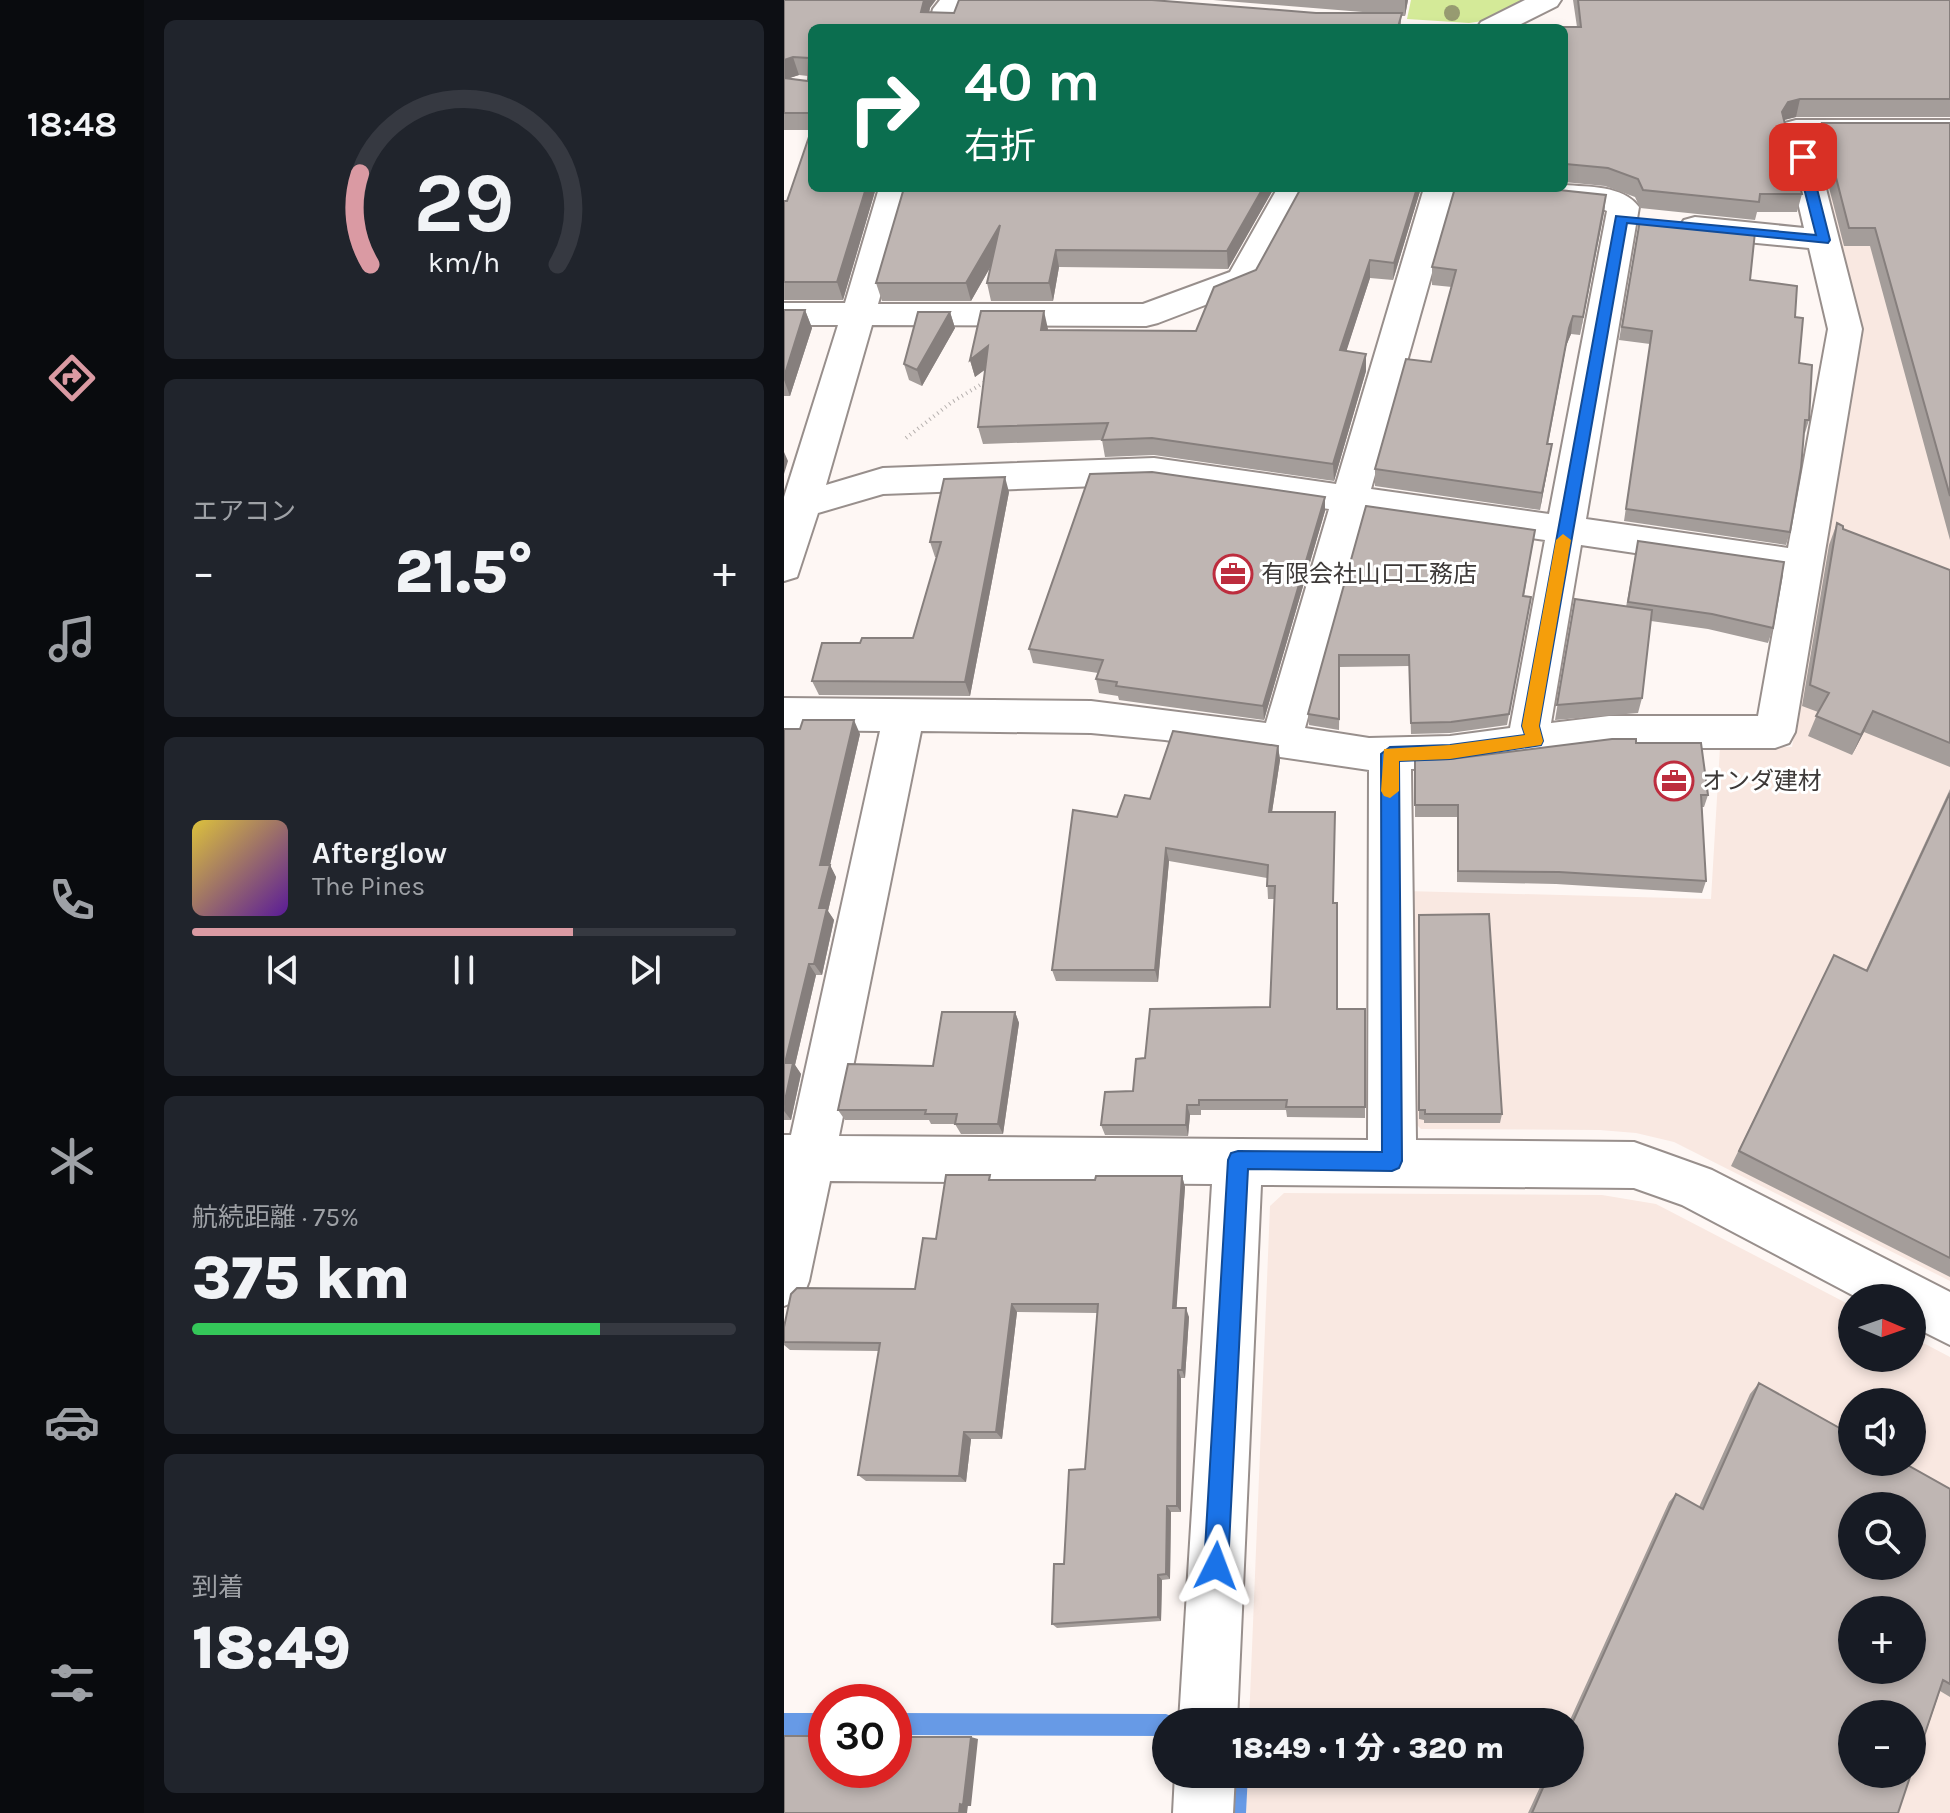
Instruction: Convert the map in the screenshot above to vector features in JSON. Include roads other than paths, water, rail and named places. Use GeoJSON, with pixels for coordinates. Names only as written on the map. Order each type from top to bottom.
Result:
{"type":"FeatureCollection","features":[{"type":"Feature","properties":{"kind":"street"},"geometry":{"type":"LineString","coordinates":[[943,24],[947,9],[954,0]]}},
{"type":"Feature","properties":{"kind":"street"},"geometry":{"type":"LineString","coordinates":[[1499,24],[1547,0]]}},
{"type":"Feature","properties":{"kind":"street"},"geometry":{"type":"LineString","coordinates":[[784,714],[1091,717],[1165,724],[1328,750],[1390,754],[1450,752],[1609,732],[1775,732],[1845,329],[1796,129],[1950,129]]}},
{"type":"Feature","properties":{"kind":"street"},"geometry":{"type":"LineString","coordinates":[[784,567],[793,508],[858,314],[894,192]]}},
{"type":"Feature","properties":{"kind":"street"},"geometry":{"type":"LineString","coordinates":[[784,314],[1146,315],[1243,279],[1288,196],[1302,192]]}},
{"type":"Feature","properties":{"kind":"street"},"geometry":{"type":"LineString","coordinates":[[1280,743],[1439,192]]}},
{"type":"Feature","properties":{"kind":"street"},"geometry":{"type":"LineString","coordinates":[[1529,192],[1605,198],[1646,222],[1823,240]]}},
{"type":"Feature","properties":{"kind":"street"},"geometry":{"type":"LineString","coordinates":[[1535,741],[1530,726],[1565,529],[1646,222]]}},
{"type":"Feature","properties":{"kind":"street"},"geometry":{"type":"LineString","coordinates":[[793,508],[891,480],[1154,471],[1805,564]]}},
{"type":"Feature","properties":{"kind":"street"},"geometry":{"type":"LineString","coordinates":[[784,1281],[797,1158],[904,715]]}},
{"type":"Feature","properties":{"kind":"street"},"geometry":{"type":"LineString","coordinates":[[1390,754],[1392,1161]]}},
{"type":"Feature","properties":{"kind":"street"},"geometry":{"type":"LineString","coordinates":[[797,1158],[1634,1165],[1695,1186],[1884,1284]]}},
{"type":"Feature","properties":{"kind":"street"},"geometry":{"type":"LineString","coordinates":[[1209,1708],[1238,1160]]}},
{"type":"Feature","properties":{"kind":"street"},"geometry":{"type":"LineString","coordinates":[[1926,1306],[1950,1319]]}},
{"type":"Feature","properties":{"kind":"street"},"geometry":{"type":"LineString","coordinates":[[1203,1813],[1204,1788]]}},
{"type":"Feature","properties":{"kind":"waterway"},"geometry":{"type":"LineString","coordinates":[[784,1724],[808,1724]]}},
{"type":"Feature","properties":{"kind":"waterway"},"geometry":{"type":"LineString","coordinates":[[912,1724],[1152,1725]]}},
{"type":"Feature","properties":{"kind":"waterway"},"geometry":{"type":"LineString","coordinates":[[1235,1813],[1236,1788]]}},
{"type":"Feature","properties":{"kind":"place","name":"有限会社山口工務店"},"geometry":{"type":"Point","coordinates":[1233,574]}},
{"type":"Feature","properties":{"kind":"place","name":"オンダ建材"},"geometry":{"type":"Point","coordinates":[1674,781]}}]}
